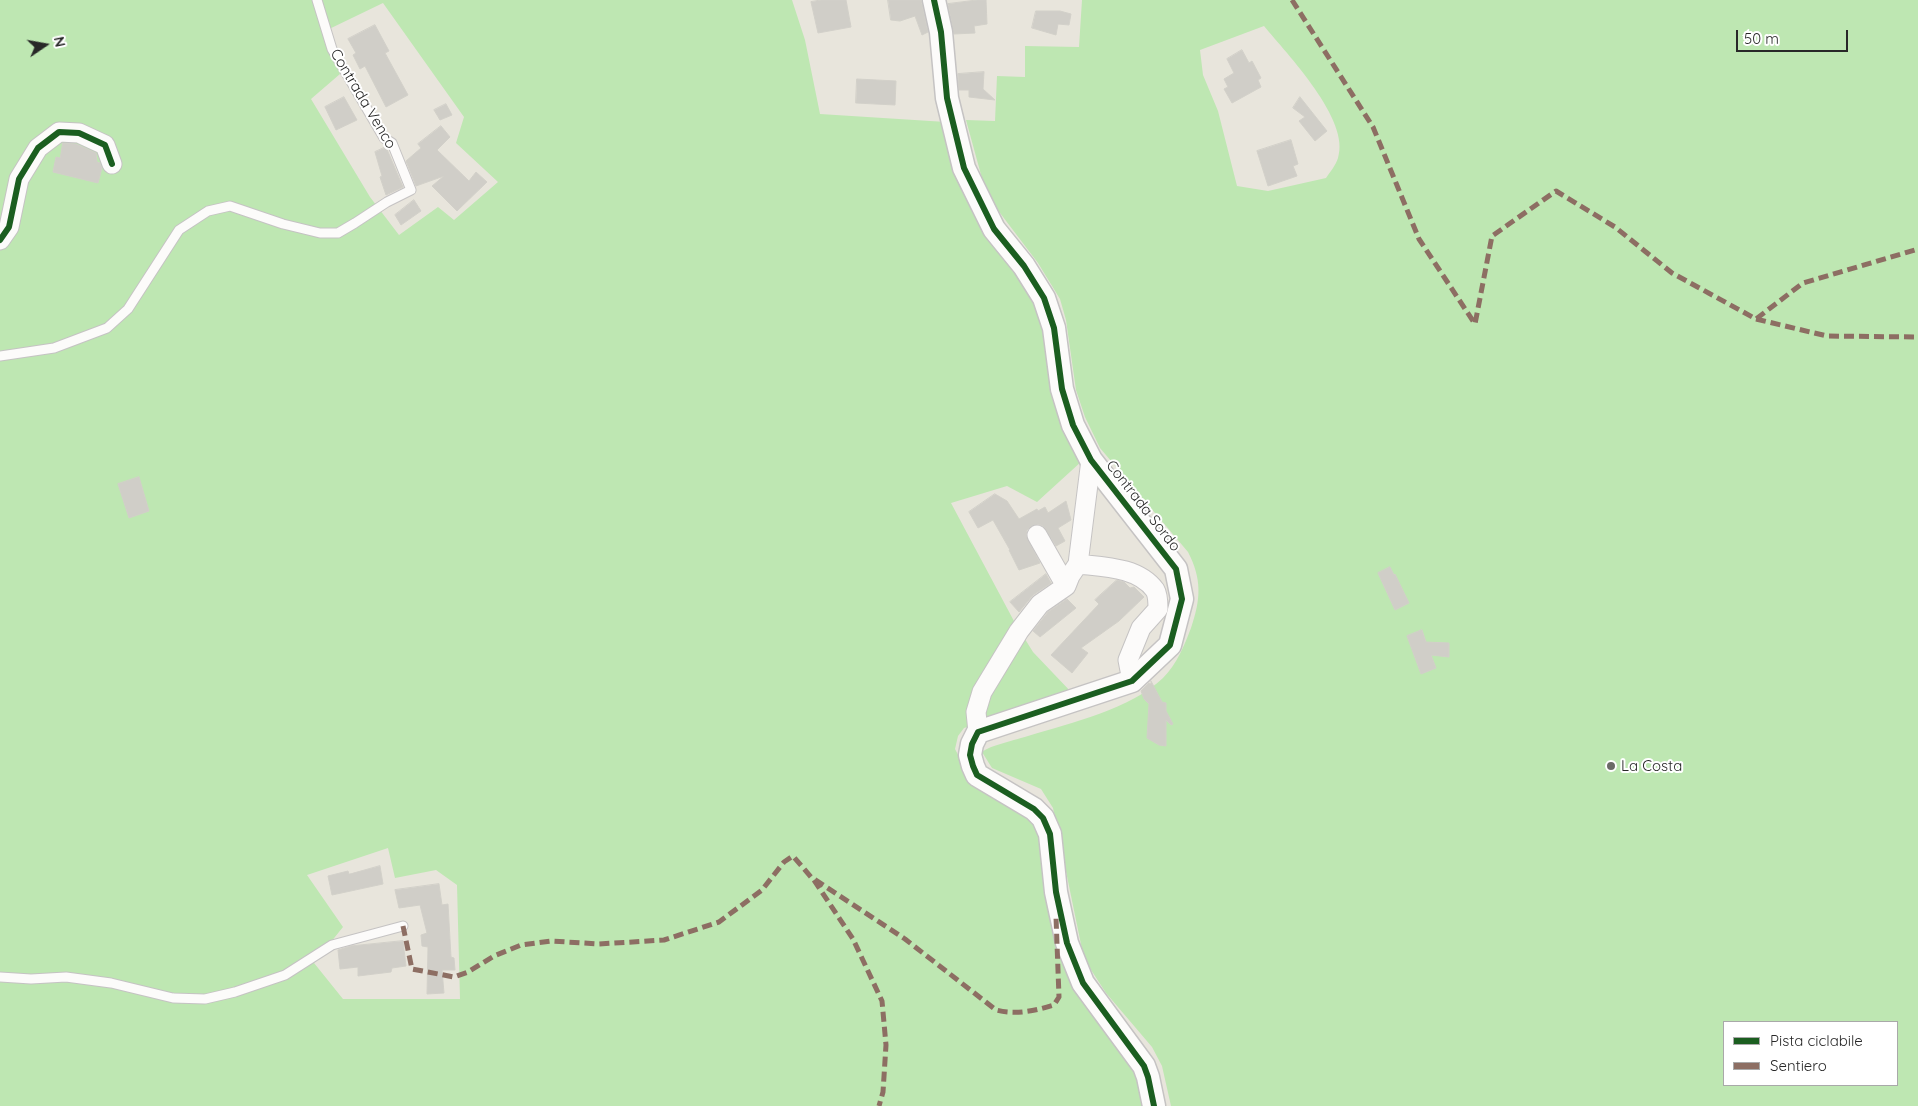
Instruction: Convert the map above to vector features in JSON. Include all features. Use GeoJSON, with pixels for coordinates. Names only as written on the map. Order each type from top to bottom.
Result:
{"type":"FeatureCollection","features":[{"type":"Feature","properties":{"kind":"street","name":"Contrada Sordo"},"geometry":{"type":"LineString","coordinates":[[934,0],[941,32],[947,98],[964,168],[994,229],[1024,266],[1044,298],[1054,328],[1062,389],[1073,425],[1091,460],[1176,569],[1182,599],[1170,645],[1132,681],[978,732]]}},
{"type":"Feature","properties":{"kind":"street"},"geometry":{"type":"LineString","coordinates":[[0,240],[9,227],[20,179],[38,148],[59,132],[79,133],[105,145],[112,164]]}},
{"type":"Feature","properties":{"kind":"street"},"geometry":{"type":"LineString","coordinates":[[1091,460],[1078,564],[1066,586],[1040,604],[1019,631],[987,685],[976,712],[978,732],[972,744],[970,755],[978,775],[1034,808],[1043,818],[1050,834],[1056,892],[1071,951],[1084,983],[1144,1066],[1154,1106]]}},
{"type":"Feature","properties":{"kind":"street"},"geometry":{"type":"LineString","coordinates":[[1036,535],[1066,586]]}},
{"type":"Feature","properties":{"kind":"street"},"geometry":{"type":"LineString","coordinates":[[1078,564],[1121,570],[1141,577],[1156,591],[1158,609],[1140,628],[1128,660],[1132,681]]}},
{"type":"Feature","properties":{"kind":"lane","name":"Contrada Venco"},"geometry":{"type":"LineString","coordinates":[[0,356],[54,348],[107,328],[128,309],[179,230],[208,211],[230,206],[283,224],[320,233],[338,233],[387,202],[411,190],[392,143],[384,138],[332,49],[317,0]]}},
{"type":"Feature","properties":{"kind":"lane"},"geometry":{"type":"LineString","coordinates":[[0,977],[31,979],[66,977],[111,983],[173,998],[205,1000],[285,975],[332,945],[403,926]]}},
{"type":"Feature","properties":{"kind":"green space"},"geometry":{"type":"Polygon","coordinates":[[[0,0],[792,0],[805,40],[820,114],[946,122],[959,183],[989,235],[1033,285],[1082,461],[1037,502],[1007,486],[951,503],[1015,623],[1033,652],[1073,694],[964,728],[958,736],[955,749],[965,768],[1031,814],[1044,854],[1053,921],[1065,969],[1141,1079],[1148,1106],[0,1106],[0,0]],[[383,3],[325,31],[340,74],[311,99],[370,197],[399,235],[438,207],[454,220],[498,182],[456,143],[464,117],[383,3]],[[388,848],[307,875],[343,927],[314,963],[343,999],[460,999],[457,885],[436,870],[395,878],[388,848]]]}},
{"type":"Feature","properties":{"kind":"green space"},"geometry":{"type":"Polygon","coordinates":[[[1082,0],[1918,0],[1918,1106],[1171,1106],[1162,1066],[1152,1047],[1106,993],[1084,959],[1053,808],[1041,789],[992,768],[982,752],[997,745],[1100,714],[1118,707],[1150,689],[1168,673],[1180,654],[1191,628],[1198,598],[1198,580],[1188,552],[1100,448],[1085,417],[1076,390],[1066,320],[1060,299],[1038,263],[997,209],[983,182],[966,120],[995,121],[997,76],[1025,77],[1025,46],[1079,47],[1082,0]],[[1264,26],[1200,50],[1203,75],[1218,111],[1237,186],[1268,191],[1326,178],[1337,161],[1339,143],[1335,125],[1326,107],[1301,70],[1264,26]]]}},
{"type":"Feature","properties":{"kind":"building"},"geometry":{"type":"Polygon","coordinates":[[[846,0],[851,27],[818,33],[811,2],[846,0]]]}},
{"type":"Feature","properties":{"kind":"building"},"geometry":{"type":"Polygon","coordinates":[[[888,0],[921,0],[928,32],[922,35],[915,16],[900,21],[891,20],[888,0]]]}},
{"type":"Feature","properties":{"kind":"building"},"geometry":{"type":"Polygon","coordinates":[[[986,0],[987,24],[974,26],[975,33],[954,34],[948,4],[986,0]]]}},
{"type":"Feature","properties":{"kind":"building"},"geometry":{"type":"Polygon","coordinates":[[[1036,11],[1060,11],[1071,14],[1069,25],[1058,24],[1056,35],[1032,28],[1036,11]]]}},
{"type":"Feature","properties":{"kind":"building"},"geometry":{"type":"Polygon","coordinates":[[[375,25],[389,51],[385,53],[408,95],[386,107],[365,66],[360,69],[353,55],[356,53],[348,39],[375,25]]]}},
{"type":"Feature","properties":{"kind":"building"},"geometry":{"type":"Polygon","coordinates":[[[1242,50],[1249,63],[1252,61],[1261,78],[1258,80],[1261,87],[1232,103],[1224,89],[1228,87],[1224,79],[1234,73],[1227,59],[1242,50]]]}},
{"type":"Feature","properties":{"kind":"building"},"geometry":{"type":"Polygon","coordinates":[[[984,72],[983,89],[995,100],[969,97],[969,90],[959,90],[958,74],[984,72]]]}},
{"type":"Feature","properties":{"kind":"building"},"geometry":{"type":"Polygon","coordinates":[[[857,79],[896,81],[895,105],[856,103],[857,79]]]}},
{"type":"Feature","properties":{"kind":"building"},"geometry":{"type":"Polygon","coordinates":[[[344,97],[357,120],[336,130],[325,107],[344,97]]]}},
{"type":"Feature","properties":{"kind":"building"},"geometry":{"type":"Polygon","coordinates":[[[1300,97],[1327,131],[1315,141],[1299,121],[1305,117],[1293,108],[1300,97]]]}},
{"type":"Feature","properties":{"kind":"building"},"geometry":{"type":"Polygon","coordinates":[[[446,104],[452,115],[440,120],[434,110],[446,104]]]}},
{"type":"Feature","properties":{"kind":"building"},"geometry":{"type":"Polygon","coordinates":[[[441,126],[450,137],[437,150],[469,181],[476,172],[487,182],[457,211],[432,186],[444,176],[416,186],[406,161],[421,148],[418,144],[441,126]]]}},
{"type":"Feature","properties":{"kind":"building"},"geometry":{"type":"Polygon","coordinates":[[[1291,140],[1298,164],[1293,166],[1297,176],[1268,186],[1257,151],[1291,140]]]}},
{"type":"Feature","properties":{"kind":"building"},"geometry":{"type":"Polygon","coordinates":[[[63,143],[76,144],[96,153],[97,162],[100,163],[102,168],[98,183],[53,172],[56,157],[60,158],[63,143]]]}},
{"type":"Feature","properties":{"kind":"building"},"geometry":{"type":"Polygon","coordinates":[[[386,147],[403,187],[386,195],[375,152],[386,147]]]}},
{"type":"Feature","properties":{"kind":"building"},"geometry":{"type":"Polygon","coordinates":[[[414,200],[421,211],[401,225],[395,215],[414,200]]]}},
{"type":"Feature","properties":{"kind":"building"},"geometry":{"type":"Polygon","coordinates":[[[139,477],[149,511],[129,518],[118,484],[139,477]]]}},
{"type":"Feature","properties":{"kind":"building"},"geometry":{"type":"Polygon","coordinates":[[[995,494],[1007,501],[1019,519],[1037,509],[1038,511],[1045,507],[1048,513],[1066,501],[1071,520],[1058,528],[1065,541],[1056,546],[1043,526],[1038,524],[1031,526],[1027,530],[1026,535],[1040,563],[1019,570],[993,520],[978,528],[969,512],[995,494]]]}},
{"type":"Feature","properties":{"kind":"building"},"geometry":{"type":"Polygon","coordinates":[[[1390,567],[1409,603],[1395,610],[1378,573],[1390,567]]]}},
{"type":"Feature","properties":{"kind":"building"},"geometry":{"type":"Polygon","coordinates":[[[1046,574],[1051,583],[1033,595],[1019,612],[1010,602],[1046,574]]]}},
{"type":"Feature","properties":{"kind":"building"},"geometry":{"type":"Polygon","coordinates":[[[1117,580],[1124,582],[1130,588],[1134,587],[1144,597],[1119,621],[1081,648],[1088,653],[1072,673],[1051,655],[1099,604],[1095,600],[1117,580]]]}},
{"type":"Feature","properties":{"kind":"building"},"geometry":{"type":"Polygon","coordinates":[[[1067,599],[1076,608],[1040,637],[1033,631],[1048,612],[1067,599]]]}},
{"type":"Feature","properties":{"kind":"building"},"geometry":{"type":"Polygon","coordinates":[[[1422,630],[1426,642],[1449,643],[1449,657],[1431,655],[1436,668],[1421,674],[1407,636],[1422,630]]]}},
{"type":"Feature","properties":{"kind":"building"},"geometry":{"type":"Polygon","coordinates":[[[1151,681],[1162,702],[1166,703],[1166,711],[1173,724],[1171,725],[1166,720],[1166,746],[1159,745],[1147,738],[1149,704],[1144,699],[1141,691],[1149,683],[1151,684],[1151,681]]]}},
{"type":"Feature","properties":{"kind":"building"},"geometry":{"type":"Polygon","coordinates":[[[380,866],[383,884],[332,895],[328,876],[348,871],[349,874],[380,866]]]}},
{"type":"Feature","properties":{"kind":"building"},"geometry":{"type":"Polygon","coordinates":[[[439,884],[442,905],[448,904],[451,957],[454,958],[455,970],[442,970],[444,993],[427,994],[428,947],[422,946],[421,935],[427,933],[420,905],[399,908],[395,890],[439,884]]]}},
{"type":"Feature","properties":{"kind":"building"},"geometry":{"type":"Polygon","coordinates":[[[403,941],[406,966],[392,968],[391,972],[358,976],[358,967],[340,969],[338,950],[351,946],[403,941]]]}},
{"type":"Feature","properties":{"kind":"marked path"},"geometry":{"type":"LineString","coordinates":[[1292,0],[1373,127],[1419,239],[1475,324],[1492,236],[1556,191],[1615,227],[1672,273],[1756,319],[1803,283],[1918,249]]}},
{"type":"Feature","properties":{"kind":"marked path"},"geometry":{"type":"LineString","coordinates":[[1756,319],[1827,336],[1918,337]]}},
{"type":"Feature","properties":{"kind":"marked path"},"geometry":{"type":"LineString","coordinates":[[403,926],[412,969],[454,977],[468,972],[494,956],[521,945],[551,941],[599,944],[664,940],[719,922],[762,890],[784,862],[793,856],[811,877],[905,939],[996,1010],[1018,1012],[1032,1011],[1054,1005],[1059,997],[1056,917]]}},
{"type":"Feature","properties":{"kind":"marked path"},"geometry":{"type":"LineString","coordinates":[[814,880],[853,939],[882,1001],[886,1045],[883,1092],[879,1106]]}},
{"type":"Feature","properties":{"kind":"cycle path"},"geometry":{"type":"LineString","coordinates":[[934,0],[941,32],[947,98],[964,168],[994,229],[1024,266],[1044,298],[1054,328],[1062,389],[1073,425],[1091,460],[1176,569],[1182,599],[1170,645],[1132,681],[978,732],[972,744],[970,755],[977,775],[1034,809],[1043,818],[1050,834],[1056,892],[1067,943],[1083,983],[1144,1066],[1154,1106]]}},
{"type":"Feature","properties":{"kind":"cycle path"},"geometry":{"type":"LineString","coordinates":[[0,240],[9,227],[19,179],[38,148],[59,132],[79,133],[105,145],[112,164]]}},
{"type":"Feature","properties":{"kind":"place","name":"La Costa"},"geometry":{"type":"Point","coordinates":[1611,766]}}]}
